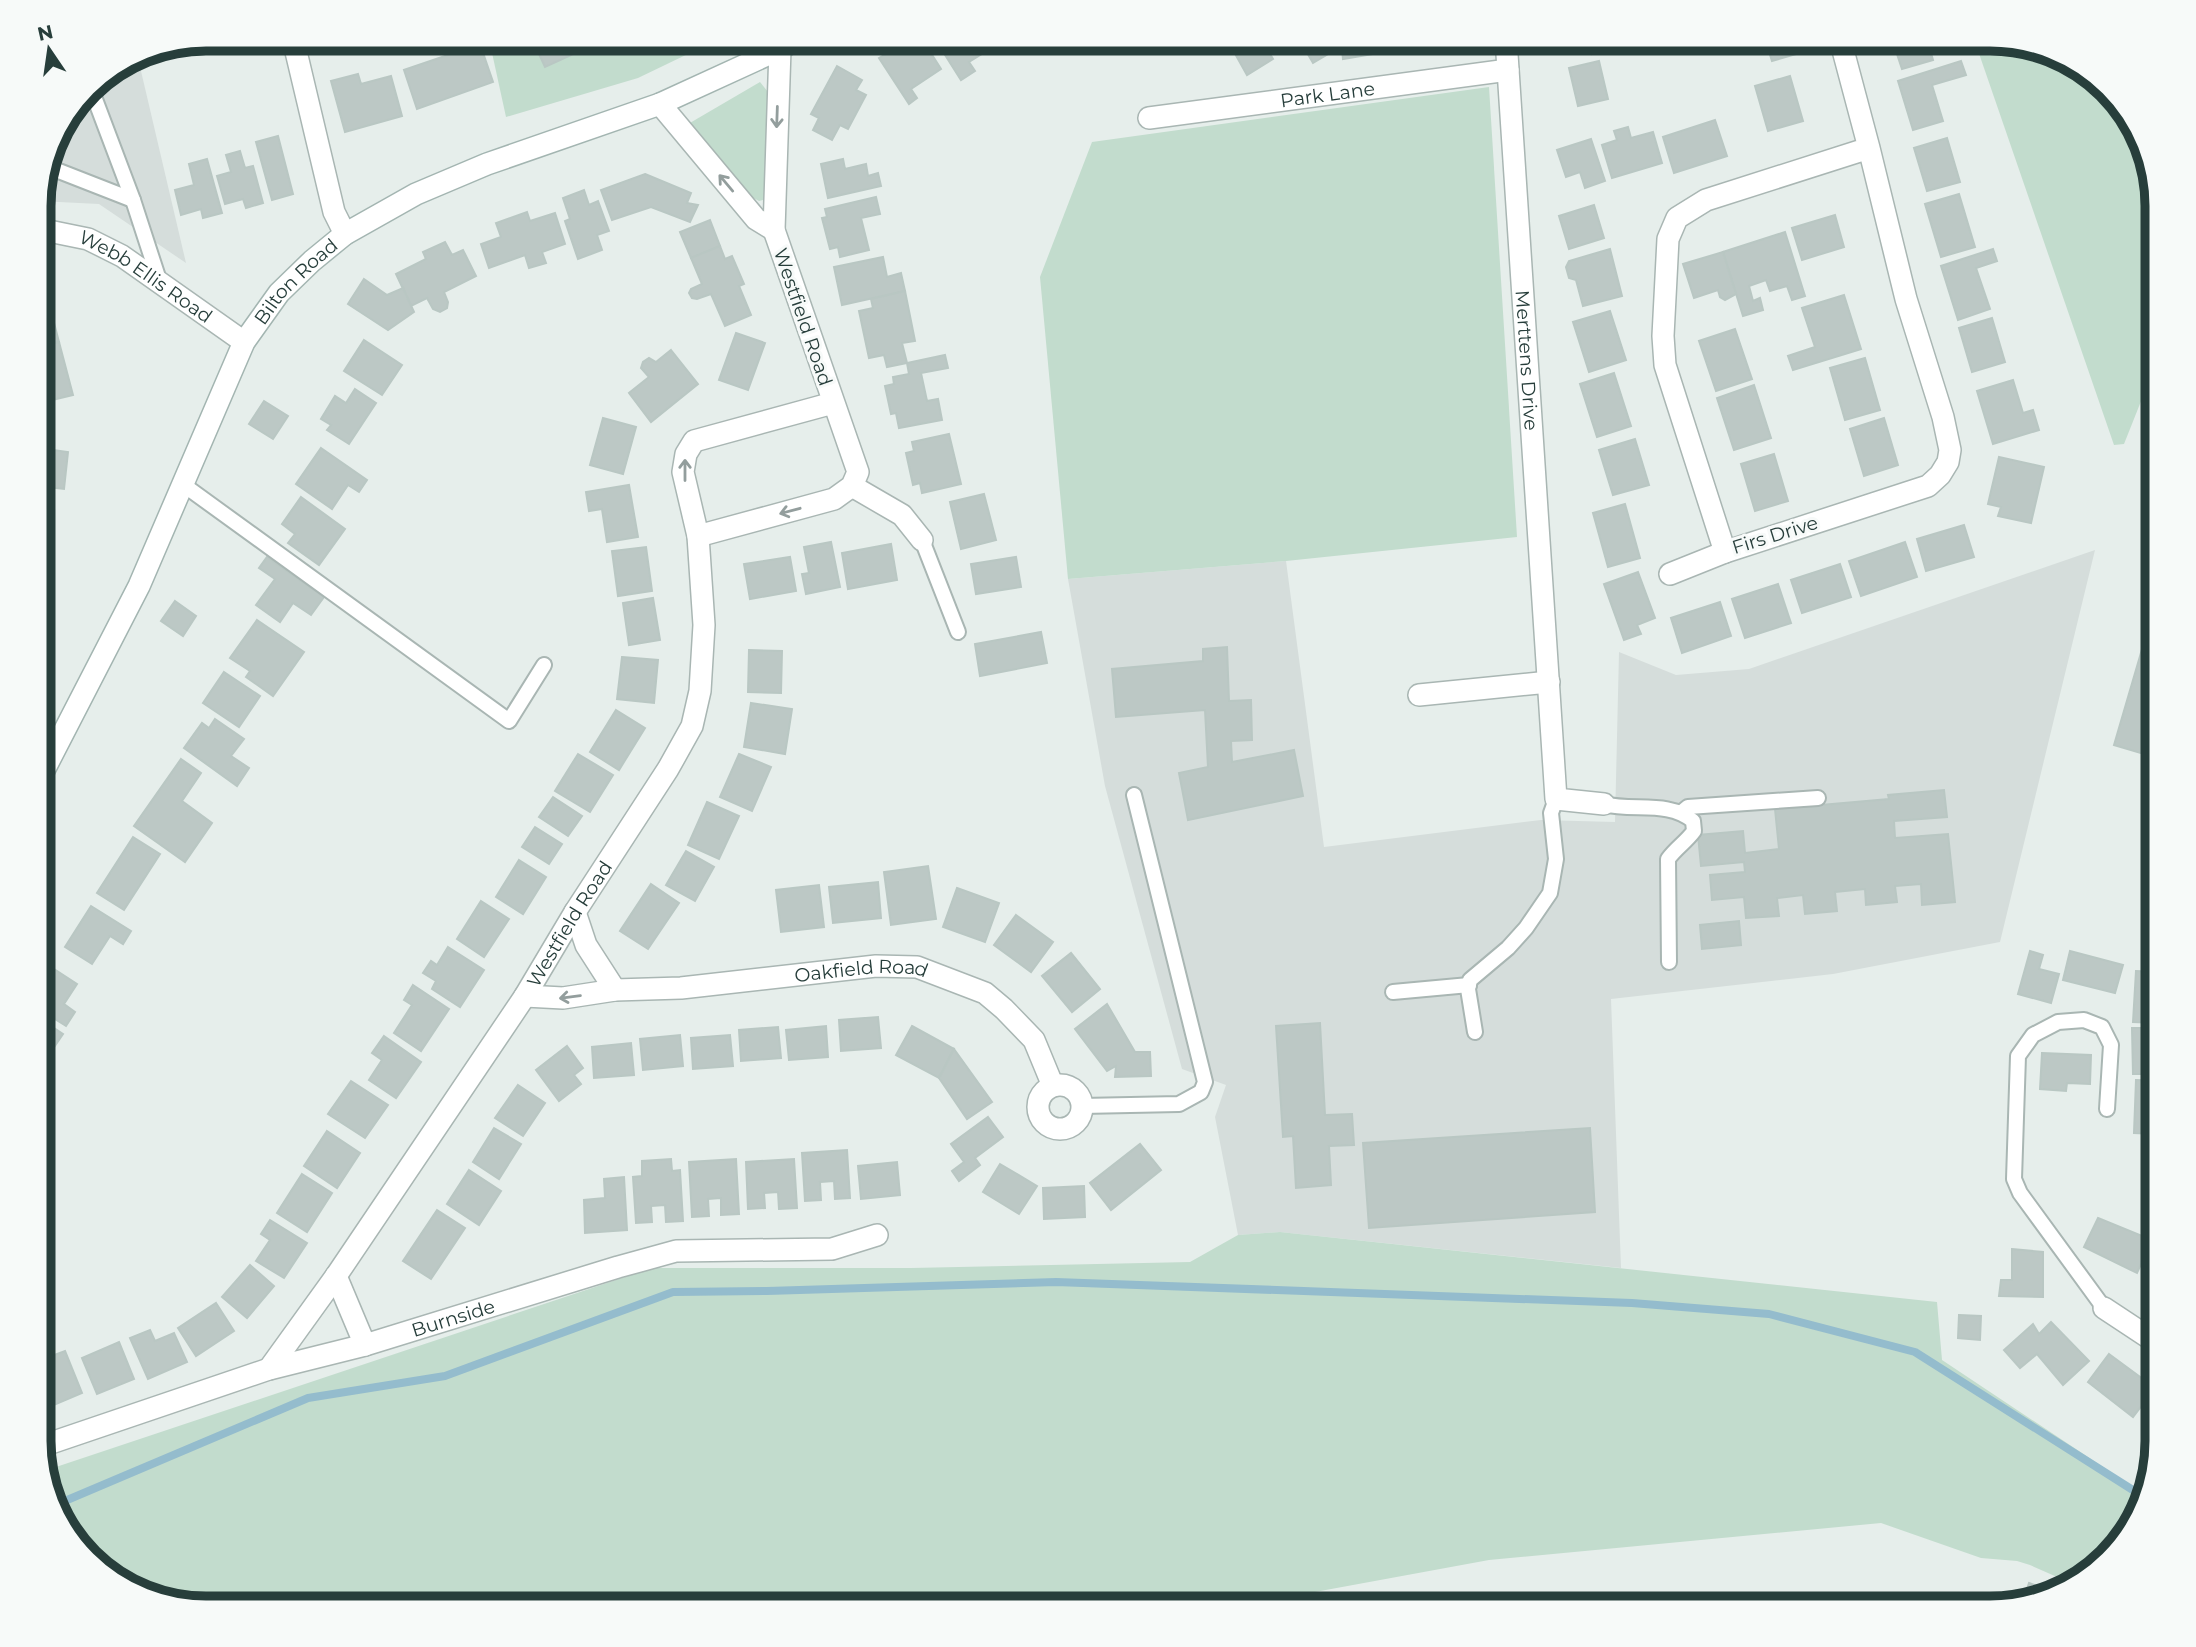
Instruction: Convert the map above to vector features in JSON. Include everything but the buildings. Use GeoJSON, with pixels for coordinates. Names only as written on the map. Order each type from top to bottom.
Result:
{"type":"FeatureCollection","features":[{"type":"Feature","properties":{"kind":"street"},"geometry":{"type":"LineString","coordinates":[[296,51],[334,212],[345,234]]}},
{"type":"Feature","properties":{"kind":"street","name":"Bilton Road"},"geometry":{"type":"LineString","coordinates":[[51,757],[139,586],[181,483],[244,342],[279,293],[345,234],[416,194],[487,164],[660,104],[773,51]]}},
{"type":"Feature","properties":{"kind":"street","name":"Westfield Road"},"geometry":{"type":"LineString","coordinates":[[787,51],[774,230],[858,472],[852,486]]}},
{"type":"Feature","properties":{"kind":"street","name":"Merttens Drive"},"geometry":{"type":"LineString","coordinates":[[1507,51],[1556,799]]}},
{"type":"Feature","properties":{"kind":"street","name":"Firs Drive"},"geometry":{"type":"LineString","coordinates":[[1844,51],[1870,148],[1906,299],[1943,416],[1950,450],[1948,462],[1940,475],[1928,486],[1725,552],[1665,365],[1663,336],[1668,239],[1677,218],[1706,200],[1870,148]]}},
{"type":"Feature","properties":{"kind":"street","name":"Park Lane"},"geometry":{"type":"LineString","coordinates":[[1149,118],[1508,69]]}},
{"type":"Feature","properties":{"kind":"street","name":"Westfield Road"},"geometry":{"type":"LineString","coordinates":[[660,104],[756,219],[774,230]]}},
{"type":"Feature","properties":{"kind":"street","name":"Webb Ellis Road"},"geometry":{"type":"LineString","coordinates":[[51,231],[88,239],[122,256],[244,342]]}},
{"type":"Feature","properties":{"kind":"street","name":"Westfield Road"},"geometry":{"type":"LineString","coordinates":[[269,1369],[336,1276],[525,996],[575,912],[668,769],[692,726],[700,691],[704,625],[698,536],[683,472],[686,454],[694,441],[833,403]]}},
{"type":"Feature","properties":{"kind":"street"},"geometry":{"type":"LineString","coordinates":[[698,536],[834,499],[852,486],[902,515],[922,540]]}},
{"type":"Feature","properties":{"kind":"street"},"geometry":{"type":"LineString","coordinates":[[1671,574],[1725,552]]}},
{"type":"Feature","properties":{"kind":"street"},"geometry":{"type":"LineString","coordinates":[[1419,695],[1549,682]]}},
{"type":"Feature","properties":{"kind":"street"},"geometry":{"type":"LineString","coordinates":[[1556,799],[1604,804]]}},
{"type":"Feature","properties":{"kind":"street"},"geometry":{"type":"LineString","coordinates":[[575,912],[586,945],[615,990]]}},
{"type":"Feature","properties":{"kind":"street","name":"Oakfield Road"},"geometry":{"type":"LineString","coordinates":[[525,996],[564,998],[615,990],[681,988],[876,966],[917,967],[985,993],[1004,1009],[1034,1040],[1053,1086]]}},
{"type":"Feature","properties":{"kind":"street"},"geometry":{"type":"LineString","coordinates":[[1060,1085],[1077,1093],[1082,1106],[1072,1126],[1057,1129],[1044,1122],[1040,1116],[1038,1101],[1046,1089],[1060,1085]]}},
{"type":"Feature","properties":{"kind":"street","name":"Burnside"},"geometry":{"type":"LineString","coordinates":[[51,1443],[269,1369],[366,1345],[676,1251],[832,1249],[877,1235]]}},
{"type":"Feature","properties":{"kind":"street"},"geometry":{"type":"LineString","coordinates":[[336,1276],[366,1345]]}},
{"type":"Feature","properties":{"kind":"street"},"geometry":{"type":"LineString","coordinates":[[2104,1308],[2145,1335]]}},
{"type":"Feature","properties":{"kind":"lane"},"geometry":{"type":"LineString","coordinates":[[94,98],[133,200],[159,280]]}},
{"type":"Feature","properties":{"kind":"lane"},"geometry":{"type":"LineString","coordinates":[[55,170],[133,200]]}},
{"type":"Feature","properties":{"kind":"lane"},"geometry":{"type":"LineString","coordinates":[[181,483],[509,722],[544,665]]}},
{"type":"Feature","properties":{"kind":"lane"},"geometry":{"type":"LineString","coordinates":[[922,540],[958,632]]}},
{"type":"Feature","properties":{"kind":"lane"},"geometry":{"type":"LineString","coordinates":[[1082,1106],[1179,1104],[1201,1092],[1205,1082],[1134,795]]}},
{"type":"Feature","properties":{"kind":"lane"},"geometry":{"type":"LineString","coordinates":[[1682,812],[1688,807],[1818,798]]}},
{"type":"Feature","properties":{"kind":"lane"},"geometry":{"type":"LineString","coordinates":[[1475,1031],[1470,980],[1508,948],[1534,918],[1550,893],[1556,859],[1551,813],[1556,799]]}},
{"type":"Feature","properties":{"kind":"lane"},"geometry":{"type":"LineString","coordinates":[[1604,804],[1671,809],[1682,812],[1693,821],[1694,831],[1686,843],[1673,851],[1668,859],[1669,962]]}},
{"type":"Feature","properties":{"kind":"lane"},"geometry":{"type":"LineString","coordinates":[[1393,992],[1469,985]]}},
{"type":"Feature","properties":{"kind":"lane"},"geometry":{"type":"LineString","coordinates":[[2104,1308],[2020,1193],[2014,1179],[2018,1056],[2033,1035],[2058,1022],[2084,1020],[2102,1027],[2111,1045],[2108,1109]]}},
{"type":"Feature","properties":{"kind":"shaded area"},"geometry":{"type":"Polygon","coordinates":[[[140,66],[186,263],[99,204],[51,202],[56,165],[71,128],[83,111],[103,89],[140,66]]]}},
{"type":"Feature","properties":{"kind":"shaded area"},"geometry":{"type":"Polygon","coordinates":[[[2095,550],[2000,942],[1833,974],[1611,999],[1621,1268],[1280,1232],[1238,1235],[1215,1117],[1226,1085],[1182,1069],[1105,786],[1068,579],[1286,561],[1324,847],[1541,820],[1615,822],[1619,652],[1676,675],[1749,669],[2095,550]]]}},
{"type":"Feature","properties":{"kind":"green space"},"geometry":{"type":"Polygon","coordinates":[[[492,51],[694,51],[638,78],[506,117],[492,51]]]}},
{"type":"Feature","properties":{"kind":"green space"},"geometry":{"type":"Polygon","coordinates":[[[1978,51],[2021,54],[2040,59],[2077,77],[2107,103],[2119,119],[2137,156],[2145,195],[2145,391],[2124,444],[2114,445],[1978,51]]]}},
{"type":"Feature","properties":{"kind":"green space"},"geometry":{"type":"Polygon","coordinates":[[[760,82],[768,92],[767,199],[759,201],[739,190],[683,127],[760,82]]]}},
{"type":"Feature","properties":{"kind":"green space"},"geometry":{"type":"Polygon","coordinates":[[[1489,87],[1517,537],[1286,561],[1068,579],[1040,277],[1092,142],[1489,87]]]}},
{"type":"Feature","properties":{"kind":"green space"},"geometry":{"type":"Polygon","coordinates":[[[1280,1232],[1937,1302],[1942,1360],[2137,1491],[2125,1519],[2113,1536],[2085,1564],[2061,1579],[2030,1565],[2017,1561],[1981,1558],[1881,1523],[1489,1560],[1293,1596],[205,1596],[185,1595],[156,1588],[111,1564],[89,1544],[71,1519],[54,1472],[53,1468],[652,1268],[911,1268],[1190,1262],[1238,1235],[1280,1232]]]}},
{"type":"Feature","properties":{"kind":"waterway"},"geometry":{"type":"LineString","coordinates":[[63,1502],[308,1398],[445,1376],[673,1292],[1056,1282],[1632,1303],[1769,1314],[1915,1352],[2136,1492]]}}]}
